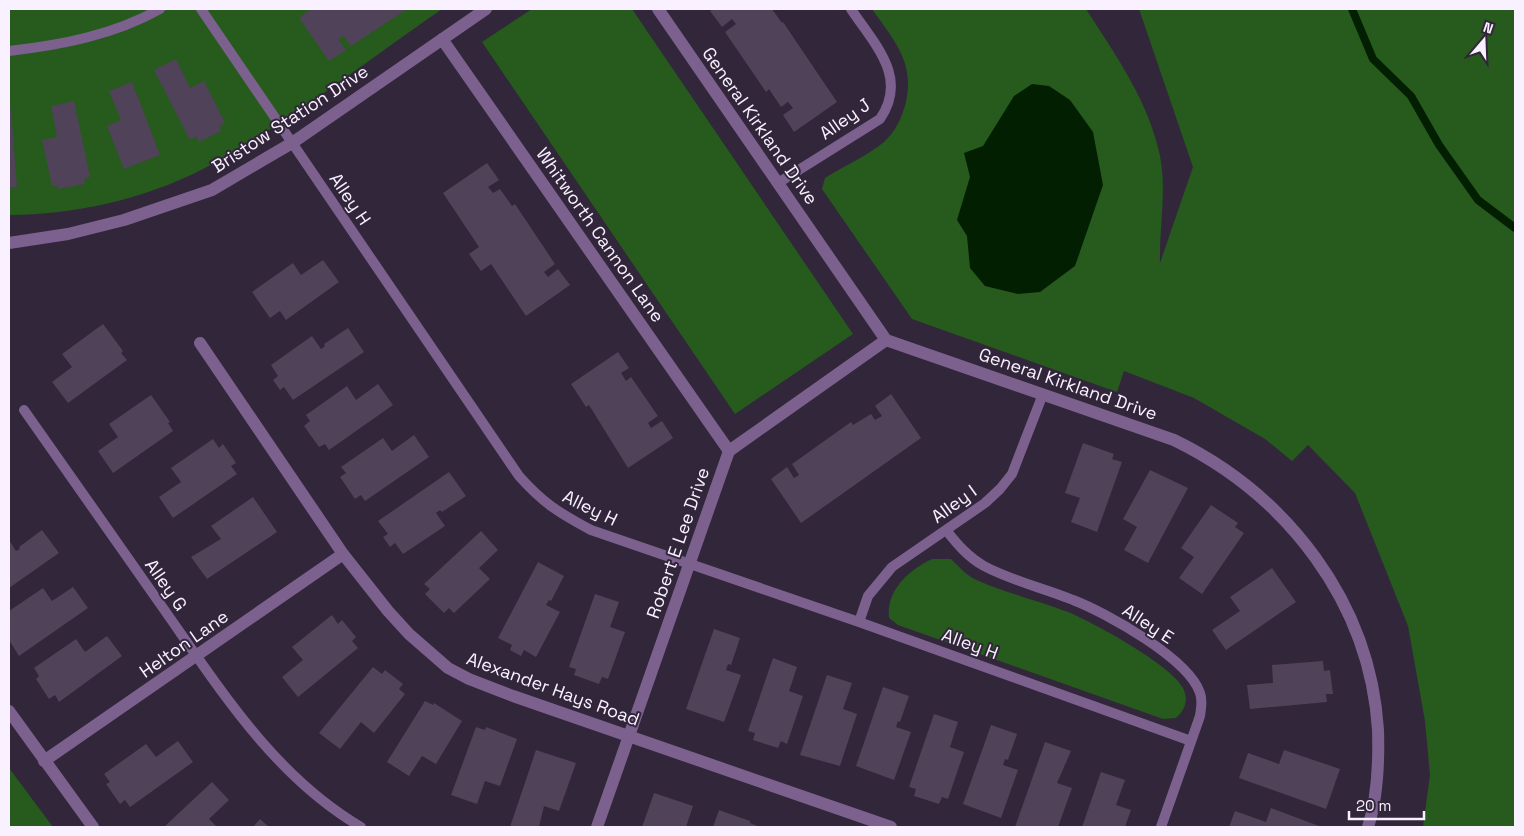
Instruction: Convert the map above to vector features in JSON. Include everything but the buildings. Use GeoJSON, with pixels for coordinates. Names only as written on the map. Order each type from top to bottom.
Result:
{"type":"FeatureCollection","features":[{"type":"Feature","properties":{"kind":"street","name":"Bristow Station Drive"},"geometry":{"type":"LineString","coordinates":[[9,243],[68,234],[172,205],[212,190],[292,143],[486,9]]}},
{"type":"Feature","properties":{"kind":"street","name":"General Kirkland Drive"},"geometry":{"type":"LineString","coordinates":[[658,9],[886,340],[1152,430],[1204,454],[1279,514],[1302,538],[1321,562],[1338,589],[1353,624],[1370,676],[1376,711],[1379,764],[1368,827]]}},
{"type":"Feature","properties":{"kind":"street","name":"Whitworth Cannon Lane"},"geometry":{"type":"LineString","coordinates":[[442,39],[729,451]]}},
{"type":"Feature","properties":{"kind":"street","name":"Robert E Lee Drive"},"geometry":{"type":"LineString","coordinates":[[597,827],[729,451],[886,340]]}},
{"type":"Feature","properties":{"kind":"street","name":"Alexander Hays Road"},"geometry":{"type":"LineString","coordinates":[[200,343],[343,554],[403,628],[448,668],[469,679],[513,696],[891,827]]}},
{"type":"Feature","properties":{"kind":"street","name":"Helton Lane"},"geometry":{"type":"LineString","coordinates":[[44,761],[343,554]]}},
{"type":"Feature","properties":{"kind":"street"},"geometry":{"type":"LineString","coordinates":[[9,711],[93,827]]}},
{"type":"Feature","properties":{"kind":"lane"},"geometry":{"type":"LineString","coordinates":[[9,51],[53,46],[102,34],[146,17],[160,9]]}},
{"type":"Feature","properties":{"kind":"lane","name":"Alley H"},"geometry":{"type":"LineString","coordinates":[[201,9],[519,476],[539,499],[560,514],[591,530],[859,622],[1191,740]]}},
{"type":"Feature","properties":{"kind":"lane","name":"Alley J"},"geometry":{"type":"LineString","coordinates":[[778,184],[880,119],[888,106],[892,80],[888,66],[850,9]]}},
{"type":"Feature","properties":{"kind":"lane","name":"Alley I"},"geometry":{"type":"LineString","coordinates":[[859,622],[868,596],[892,567],[985,503],[1000,489],[1012,474],[1043,394]]}},
{"type":"Feature","properties":{"kind":"lane","name":"Alley G"},"geometry":{"type":"LineString","coordinates":[[24,410],[237,714],[283,766],[314,795],[361,827]]}},
{"type":"Feature","properties":{"kind":"lane","name":"Alley E"},"geometry":{"type":"LineString","coordinates":[[946,530],[975,561],[1084,605],[1120,623],[1160,649],[1194,683],[1202,702],[1200,716],[1161,827]]}},
{"type":"Feature","properties":{"kind":"green space"},"geometry":{"type":"Polygon","coordinates":[[[9,9],[442,9],[265,133],[181,180],[133,197],[109,203],[59,212],[9,215],[9,9]]]}},
{"type":"Feature","properties":{"kind":"green space"},"geometry":{"type":"Polygon","coordinates":[[[532,9],[632,9],[853,334],[735,414],[482,42],[532,9]]]}},
{"type":"Feature","properties":{"kind":"green space"},"geometry":{"type":"Polygon","coordinates":[[[872,9],[1086,9],[1130,79],[1155,136],[1160,156],[1163,183],[1160,263],[1193,167],[1139,9],[1515,9],[1515,827],[1423,827],[1430,775],[1425,721],[1408,626],[1355,493],[1308,445],[1292,461],[1265,439],[1194,398],[1124,371],[1117,392],[912,319],[822,189],[825,178],[870,152],[888,138],[902,116],[905,106],[908,77],[905,65],[895,43],[872,9]]]}},
{"type":"Feature","properties":{"kind":"green space"},"geometry":{"type":"Polygon","coordinates":[[[932,559],[951,559],[976,580],[1068,612],[1095,625],[1148,656],[1175,678],[1183,688],[1186,701],[1182,712],[1176,718],[1163,719],[898,625],[889,618],[889,608],[895,590],[907,575],[932,559]]]}},
{"type":"Feature","properties":{"kind":"green space"},"geometry":{"type":"Polygon","coordinates":[[[9,768],[53,827],[9,827],[9,768]]]}},
{"type":"Feature","properties":{"kind":"shaded area"},"geometry":{"type":"Polygon","coordinates":[[[1032,84],[1049,86],[1070,100],[1093,132],[1103,185],[1075,266],[1040,292],[1018,294],[985,286],[970,268],[967,236],[957,220],[970,177],[964,153],[983,146],[1014,96],[1032,84]]]}},
{"type":"Feature","properties":{"kind":"waterway"},"geometry":{"type":"LineString","coordinates":[[1352,9],[1373,59],[1411,96],[1439,145],[1478,200],[1515,228]]}}]}
